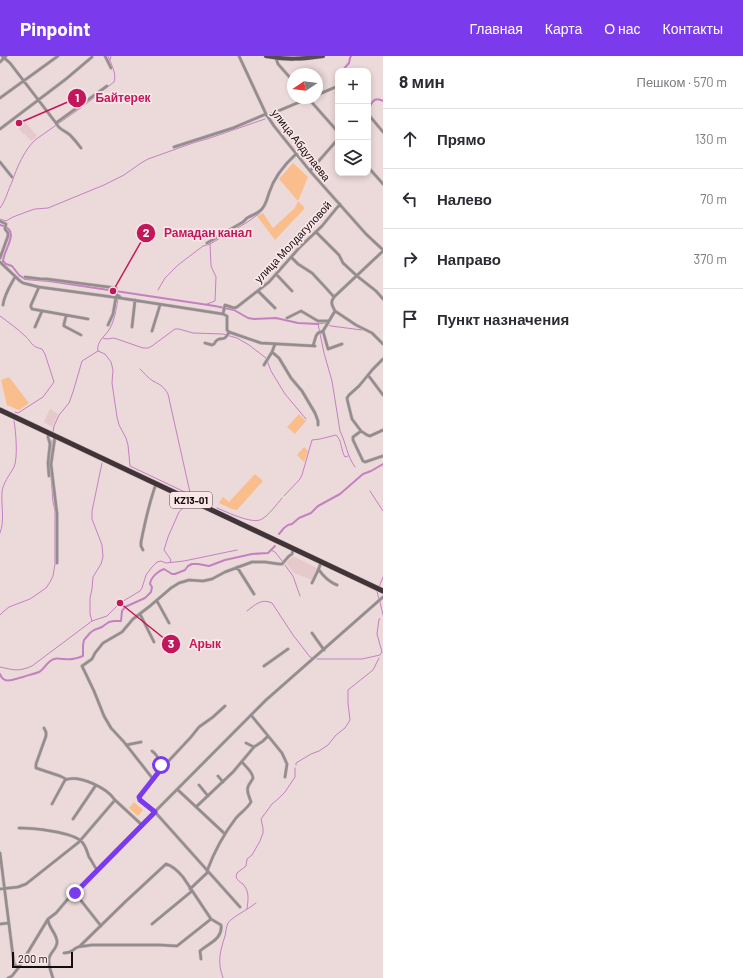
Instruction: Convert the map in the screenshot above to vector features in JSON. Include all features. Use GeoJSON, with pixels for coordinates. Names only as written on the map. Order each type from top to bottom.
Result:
{"type":"FeatureCollection","features":[{"type":"Feature","properties":{"kind":"highway","name":"KZ13-01"},"geometry":{"type":"LineString","coordinates":[[0,410],[383,591]]}},
{"type":"Feature","properties":{"kind":"main road"},"geometry":{"type":"LineString","coordinates":[[266,56],[298,59],[323,56]]}},
{"type":"Feature","properties":{"kind":"street"},"geometry":{"type":"LineString","coordinates":[[0,98],[58,56]]}},
{"type":"Feature","properties":{"kind":"street"},"geometry":{"type":"LineString","coordinates":[[105,56],[111,68]]}},
{"type":"Feature","properties":{"kind":"street","name":"улица Абдулаева"},"geometry":{"type":"LineString","coordinates":[[239,56],[266,115],[286,143],[366,234],[383,251]]}},
{"type":"Feature","properties":{"kind":"street"},"geometry":{"type":"LineString","coordinates":[[0,62],[4,57],[10,63],[58,127],[69,134],[81,148]]}},
{"type":"Feature","properties":{"kind":"street"},"geometry":{"type":"LineString","coordinates":[[0,128],[66,79],[92,57]]}},
{"type":"Feature","properties":{"kind":"street"},"geometry":{"type":"LineString","coordinates":[[276,58],[278,64],[287,74]]}},
{"type":"Feature","properties":{"kind":"street"},"geometry":{"type":"LineString","coordinates":[[56,123],[107,86]]}},
{"type":"Feature","properties":{"kind":"street"},"geometry":{"type":"LineString","coordinates":[[323,92],[335,87]]}},
{"type":"Feature","properties":{"kind":"street"},"geometry":{"type":"LineString","coordinates":[[174,147],[233,128],[294,104]]}},
{"type":"Feature","properties":{"kind":"street"},"geometry":{"type":"LineString","coordinates":[[313,104],[335,129]]}},
{"type":"Feature","properties":{"kind":"street"},"geometry":{"type":"LineString","coordinates":[[371,118],[383,132]]}},
{"type":"Feature","properties":{"kind":"street"},"geometry":{"type":"LineString","coordinates":[[310,171],[337,140]]}},
{"type":"Feature","properties":{"kind":"street"},"geometry":{"type":"LineString","coordinates":[[207,243],[262,210],[278,174],[296,154]]}},
{"type":"Feature","properties":{"kind":"street"},"geometry":{"type":"LineString","coordinates":[[0,162],[12,177]]}},
{"type":"Feature","properties":{"kind":"street"},"geometry":{"type":"LineString","coordinates":[[371,170],[383,184]]}},
{"type":"Feature","properties":{"kind":"street","name":"улица Молдагуловой"},"geometry":{"type":"LineString","coordinates":[[223,314],[225,305],[234,308],[237,307],[269,282],[291,256],[322,226],[340,204]]}},
{"type":"Feature","properties":{"kind":"street"},"geometry":{"type":"LineString","coordinates":[[0,222],[6,224],[5,229],[8,233],[0,258]]}},
{"type":"Feature","properties":{"kind":"street"},"geometry":{"type":"LineString","coordinates":[[316,232],[339,255],[343,263],[383,299]]}},
{"type":"Feature","properties":{"kind":"street"},"geometry":{"type":"LineString","coordinates":[[383,251],[334,297],[332,301],[335,311],[356,325],[372,333],[383,344]]}},
{"type":"Feature","properties":{"kind":"street"},"geometry":{"type":"LineString","coordinates":[[291,256],[298,264],[312,273],[334,297]]}},
{"type":"Feature","properties":{"kind":"street"},"geometry":{"type":"LineString","coordinates":[[0,262],[23,283],[39,287],[116,297],[223,314],[227,316],[227,330],[229,332],[227,338],[218,338],[212,345],[205,343]]}},
{"type":"Feature","properties":{"kind":"street"},"geometry":{"type":"LineString","coordinates":[[276,274],[292,291]]}},
{"type":"Feature","properties":{"kind":"street"},"geometry":{"type":"LineString","coordinates":[[3,305],[3,300],[15,277]]}},
{"type":"Feature","properties":{"kind":"street"},"geometry":{"type":"LineString","coordinates":[[25,277],[116,288],[116,294],[120,298]]}},
{"type":"Feature","properties":{"kind":"street"},"geometry":{"type":"LineString","coordinates":[[39,287],[31,307],[32,309],[88,319]]}},
{"type":"Feature","properties":{"kind":"street"},"geometry":{"type":"LineString","coordinates":[[258,291],[275,308]]}},
{"type":"Feature","properties":{"kind":"street"},"geometry":{"type":"LineString","coordinates":[[108,325],[113,314],[116,297]]}},
{"type":"Feature","properties":{"kind":"street"},"geometry":{"type":"LineString","coordinates":[[132,327],[135,300]]}},
{"type":"Feature","properties":{"kind":"street"},"geometry":{"type":"LineString","coordinates":[[152,331],[160,304]]}},
{"type":"Feature","properties":{"kind":"street"},"geometry":{"type":"LineString","coordinates":[[35,327],[42,311]]}},
{"type":"Feature","properties":{"kind":"street"},"geometry":{"type":"LineString","coordinates":[[287,318],[301,311],[318,321],[328,322]]}},
{"type":"Feature","properties":{"kind":"street"},"geometry":{"type":"LineString","coordinates":[[229,332],[261,343],[314,346],[316,336],[318,333],[323,331],[335,311]]}},
{"type":"Feature","properties":{"kind":"street"},"geometry":{"type":"LineString","coordinates":[[66,316],[64,326],[81,335]]}},
{"type":"Feature","properties":{"kind":"street"},"geometry":{"type":"LineString","coordinates":[[323,331],[328,349],[342,344]]}},
{"type":"Feature","properties":{"kind":"street"},"geometry":{"type":"LineString","coordinates":[[264,365],[275,344]]}},
{"type":"Feature","properties":{"kind":"street"},"geometry":{"type":"LineString","coordinates":[[272,352],[279,358],[291,378],[302,391],[315,413],[318,425]]}},
{"type":"Feature","properties":{"kind":"street"},"geometry":{"type":"LineString","coordinates":[[383,358],[347,398],[352,419],[361,431],[370,436],[383,430]]}},
{"type":"Feature","properties":{"kind":"street"},"geometry":{"type":"LineString","coordinates":[[368,375],[383,395]]}},
{"type":"Feature","properties":{"kind":"street"},"geometry":{"type":"LineString","coordinates":[[361,431],[353,437],[353,440],[363,461],[365,462],[383,456]]}},
{"type":"Feature","properties":{"kind":"street"},"geometry":{"type":"LineString","coordinates":[[48,476],[50,444],[48,437],[49,433]]}},
{"type":"Feature","properties":{"kind":"street"},"geometry":{"type":"LineString","coordinates":[[56,436],[52,466],[57,514],[57,563]]}},
{"type":"Feature","properties":{"kind":"street"},"geometry":{"type":"LineString","coordinates":[[143,550],[141,542],[149,510],[150,499],[156,484]]}},
{"type":"Feature","properties":{"kind":"street"},"geometry":{"type":"LineString","coordinates":[[153,779],[106,721],[82,666],[92,659],[103,643],[122,632],[133,619],[179,583],[189,580],[203,581],[212,579],[237,567],[256,561],[282,564],[292,554],[293,548]]}},
{"type":"Feature","properties":{"kind":"street"},"geometry":{"type":"LineString","coordinates":[[312,583],[319,570],[321,561]]}},
{"type":"Feature","properties":{"kind":"street"},"geometry":{"type":"LineString","coordinates":[[237,567],[254,594]]}},
{"type":"Feature","properties":{"kind":"street"},"geometry":{"type":"LineString","coordinates":[[319,570],[331,583],[337,585]]}},
{"type":"Feature","properties":{"kind":"street"},"geometry":{"type":"LineString","coordinates":[[8,978],[12,976],[19,967],[48,920],[97,870],[272,695],[383,597]]}},
{"type":"Feature","properties":{"kind":"street"},"geometry":{"type":"LineString","coordinates":[[157,600],[169,623]]}},
{"type":"Feature","properties":{"kind":"street"},"geometry":{"type":"LineString","coordinates":[[140,614],[154,642]]}},
{"type":"Feature","properties":{"kind":"street"},"geometry":{"type":"LineString","coordinates":[[312,633],[324,650]]}},
{"type":"Feature","properties":{"kind":"street"},"geometry":{"type":"LineString","coordinates":[[264,666],[288,649]]}},
{"type":"Feature","properties":{"kind":"street"},"geometry":{"type":"LineString","coordinates":[[225,706],[199,727],[161,769],[139,797],[140,800],[155,812],[207,872],[240,907]]}},
{"type":"Feature","properties":{"kind":"street"},"geometry":{"type":"LineString","coordinates":[[252,715],[280,749],[287,767],[284,777]]}},
{"type":"Feature","properties":{"kind":"street"},"geometry":{"type":"LineString","coordinates":[[44,728],[46,731],[46,736],[36,768],[66,779],[75,777],[96,785],[107,791],[142,825]]}},
{"type":"Feature","properties":{"kind":"street"},"geometry":{"type":"LineString","coordinates":[[196,807],[223,782],[254,747],[268,736]]}},
{"type":"Feature","properties":{"kind":"street"},"geometry":{"type":"LineString","coordinates":[[126,745],[141,742]]}},
{"type":"Feature","properties":{"kind":"street"},"geometry":{"type":"LineString","coordinates":[[246,743],[254,747]]}},
{"type":"Feature","properties":{"kind":"street"},"geometry":{"type":"LineString","coordinates":[[152,751],[157,755],[161,769]]}},
{"type":"Feature","properties":{"kind":"street"},"geometry":{"type":"LineString","coordinates":[[152,924],[191,890],[207,872],[225,834],[238,816],[251,802],[248,784],[252,779],[252,776],[242,762]]}},
{"type":"Feature","properties":{"kind":"street"},"geometry":{"type":"LineString","coordinates":[[218,776],[223,782]]}},
{"type":"Feature","properties":{"kind":"street"},"geometry":{"type":"LineString","coordinates":[[52,804],[66,779]]}},
{"type":"Feature","properties":{"kind":"street"},"geometry":{"type":"LineString","coordinates":[[73,819],[96,785]]}},
{"type":"Feature","properties":{"kind":"street"},"geometry":{"type":"LineString","coordinates":[[199,785],[208,796]]}},
{"type":"Feature","properties":{"kind":"street"},"geometry":{"type":"LineString","coordinates":[[178,790],[225,834]]}},
{"type":"Feature","properties":{"kind":"street"},"geometry":{"type":"LineString","coordinates":[[0,889],[26,884],[80,840],[115,800]]}},
{"type":"Feature","properties":{"kind":"street"},"geometry":{"type":"LineString","coordinates":[[19,828],[57,832],[80,840],[84,844],[97,870]]}},
{"type":"Feature","properties":{"kind":"street"},"geometry":{"type":"LineString","coordinates":[[0,853],[14,964],[16,967],[19,967]]}},
{"type":"Feature","properties":{"kind":"street"},"geometry":{"type":"LineString","coordinates":[[64,953],[69,953],[80,946],[166,864],[179,873],[211,919],[222,926],[221,933],[218,937],[201,950],[200,952],[202,959]]}},
{"type":"Feature","properties":{"kind":"street"},"geometry":{"type":"LineString","coordinates":[[75,893],[101,926]]}},
{"type":"Feature","properties":{"kind":"street"},"geometry":{"type":"LineString","coordinates":[[80,946],[177,946],[211,919]]}},
{"type":"Feature","properties":{"kind":"street"},"geometry":{"type":"LineString","coordinates":[[48,920],[57,940],[57,945],[49,959],[53,978]]}},
{"type":"Feature","properties":{"kind":"street"},"geometry":{"type":"LineString","coordinates":[[0,924],[9,923]]}},
{"type":"Feature","properties":{"kind":"shaded area"},"geometry":{"type":"Polygon","coordinates":[[[21,117],[37,136],[31,141],[25,134],[24,135],[14,122],[21,117]]]}},
{"type":"Feature","properties":{"kind":"shaded area"},"geometry":{"type":"Polygon","coordinates":[[[293,163],[308,177],[298,201],[279,179],[293,163]]]}},
{"type":"Feature","properties":{"kind":"shaded area"},"geometry":{"type":"Polygon","coordinates":[[[298,201],[305,208],[275,240],[257,216],[263,213],[273,228],[295,208],[298,201]]]}},
{"type":"Feature","properties":{"kind":"shaded area"},"geometry":{"type":"Polygon","coordinates":[[[9,377],[29,403],[19,410],[7,405],[1,380],[9,377]]]}},
{"type":"Feature","properties":{"kind":"shaded area"},"geometry":{"type":"Polygon","coordinates":[[[50,409],[58,414],[52,427],[44,422],[50,409]]]}},
{"type":"Feature","properties":{"kind":"shaded area"},"geometry":{"type":"Polygon","coordinates":[[[299,414],[306,421],[295,434],[287,427],[299,414]]]}},
{"type":"Feature","properties":{"kind":"shaded area"},"geometry":{"type":"Polygon","coordinates":[[[304,447],[308,451],[304,462],[297,455],[304,447]]]}},
{"type":"Feature","properties":{"kind":"shaded area"},"geometry":{"type":"Polygon","coordinates":[[[255,474],[263,481],[237,510],[219,503],[223,497],[229,502],[255,474]]]}},
{"type":"Feature","properties":{"kind":"shaded area"},"geometry":{"type":"Polygon","coordinates":[[[292,557],[295,557],[317,568],[312,580],[294,573],[286,563],[292,557]]]}},
{"type":"Feature","properties":{"kind":"shaded area"},"geometry":{"type":"Polygon","coordinates":[[[134,802],[143,810],[138,816],[129,808],[134,802]]]}},
{"type":"Feature","properties":{"kind":"waterway"},"geometry":{"type":"LineString","coordinates":[[0,208],[21,160],[31,144],[114,82],[114,72],[108,56]]}},
{"type":"Feature","properties":{"kind":"waterway"},"geometry":{"type":"LineString","coordinates":[[110,60],[111,56]]}},
{"type":"Feature","properties":{"kind":"waterway"},"geometry":{"type":"LineString","coordinates":[[345,68],[349,63],[351,56]]}},
{"type":"Feature","properties":{"kind":"waterway"},"geometry":{"type":"LineString","coordinates":[[371,104],[378,99],[383,101]]}},
{"type":"Feature","properties":{"kind":"waterway"},"geometry":{"type":"LineString","coordinates":[[0,219],[6,221],[35,209],[48,208],[104,185],[124,175],[148,159],[265,119]]}},
{"type":"Feature","properties":{"kind":"waterway"},"geometry":{"type":"LineString","coordinates":[[207,304],[215,301],[216,277],[211,266],[210,244],[260,213]]}},
{"type":"Feature","properties":{"kind":"waterway"},"geometry":{"type":"LineString","coordinates":[[0,225],[6,227],[10,231],[11,235],[3,261],[12,266],[19,275],[25,279],[49,281],[215,306],[234,310],[248,318],[254,319],[276,318],[298,323],[318,324]]}},
{"type":"Feature","properties":{"kind":"waterway"},"geometry":{"type":"LineString","coordinates":[[158,290],[165,278],[178,265],[203,246],[210,244]]}},
{"type":"Feature","properties":{"kind":"waterway"},"geometry":{"type":"LineString","coordinates":[[0,264],[3,261]]}},
{"type":"Feature","properties":{"kind":"waterway"},"geometry":{"type":"LineString","coordinates":[[113,291],[118,299],[115,314],[110,328],[98,344],[98,351],[105,354],[111,362],[113,370],[112,383],[117,417],[128,445],[130,466],[191,495]]}},
{"type":"Feature","properties":{"kind":"waterway"},"geometry":{"type":"LineString","coordinates":[[0,316],[28,338],[33,345],[42,349],[54,382],[43,397],[18,413],[15,412]]}},
{"type":"Feature","properties":{"kind":"waterway"},"geometry":{"type":"LineString","coordinates":[[355,467],[340,431],[332,381],[318,324],[325,323],[331,326],[362,330]]}},
{"type":"Feature","properties":{"kind":"waterway"},"geometry":{"type":"LineString","coordinates":[[103,338],[114,338],[143,348],[152,346],[175,329],[193,333],[223,334],[237,338],[266,358],[271,371],[285,394],[306,419]]}},
{"type":"Feature","properties":{"kind":"waterway"},"geometry":{"type":"LineString","coordinates":[[53,432],[59,415],[69,403],[82,361],[98,351]]}},
{"type":"Feature","properties":{"kind":"waterway"},"geometry":{"type":"LineString","coordinates":[[140,369],[149,378],[162,386],[168,394],[191,497]]}},
{"type":"Feature","properties":{"kind":"waterway"},"geometry":{"type":"LineString","coordinates":[[0,533],[2,523],[3,489],[14,467],[16,458],[14,421]]}},
{"type":"Feature","properties":{"kind":"waterway"},"geometry":{"type":"LineString","coordinates":[[284,496],[300,479],[312,440],[336,435],[345,457],[348,456]]}},
{"type":"Feature","properties":{"kind":"waterway"},"geometry":{"type":"LineString","coordinates":[[51,459],[52,440]]}},
{"type":"Feature","properties":{"kind":"waterway"},"geometry":{"type":"LineString","coordinates":[[92,621],[90,614],[90,598],[93,577],[101,564],[103,557],[102,545],[92,519],[92,511],[102,463]]}},
{"type":"Feature","properties":{"kind":"waterway"},"geometry":{"type":"LineString","coordinates":[[0,615],[9,607],[30,599],[46,588],[53,576],[55,564],[55,511],[50,464]]}},
{"type":"Feature","properties":{"kind":"waterway"},"geometry":{"type":"LineString","coordinates":[[279,534],[288,525],[311,513],[318,506],[340,494],[363,474],[383,464]]}},
{"type":"Feature","properties":{"kind":"waterway"},"geometry":{"type":"LineString","coordinates":[[370,491],[383,511]]}},
{"type":"Feature","properties":{"kind":"waterway"},"geometry":{"type":"LineString","coordinates":[[217,508],[246,519],[258,520],[268,515],[282,498]]}},
{"type":"Feature","properties":{"kind":"waterway"},"geometry":{"type":"LineString","coordinates":[[170,562],[171,560],[164,550],[179,512],[188,502]]}},
{"type":"Feature","properties":{"kind":"waterway"},"geometry":{"type":"LineString","coordinates":[[0,674],[4,679],[13,680],[39,672],[54,659],[71,659],[83,656],[84,640],[90,633],[109,622],[121,621],[122,611],[125,607],[145,598],[151,592],[152,587],[150,584],[152,579],[157,573],[164,569],[172,574],[175,574],[185,570],[192,564],[209,566],[225,560],[252,554],[268,553],[275,546]]}},
{"type":"Feature","properties":{"kind":"waterway"},"geometry":{"type":"LineString","coordinates":[[0,667],[16,670],[32,666],[92,621],[107,616],[120,603],[140,591],[146,575],[157,562],[161,561],[166,563],[184,561],[237,550]]}},
{"type":"Feature","properties":{"kind":"waterway"},"geometry":{"type":"LineString","coordinates":[[271,550],[275,552],[283,562]]}},
{"type":"Feature","properties":{"kind":"waterway"},"geometry":{"type":"LineString","coordinates":[[285,565],[293,576],[300,596]]}},
{"type":"Feature","properties":{"kind":"waterway"},"geometry":{"type":"LineString","coordinates":[[379,587],[383,577]]}},
{"type":"Feature","properties":{"kind":"waterway"},"geometry":{"type":"LineString","coordinates":[[377,591],[379,600]]}},
{"type":"Feature","properties":{"kind":"waterway"},"geometry":{"type":"LineString","coordinates":[[247,611],[261,602],[265,601],[272,603],[293,635],[310,657],[313,658]]}},
{"type":"Feature","properties":{"kind":"waterway"},"geometry":{"type":"LineString","coordinates":[[380,602],[383,615]]}},
{"type":"Feature","properties":{"kind":"waterway"},"geometry":{"type":"LineString","coordinates":[[317,659],[362,659],[380,655],[382,652],[377,634],[380,619]]}},
{"type":"Feature","properties":{"kind":"waterway"},"geometry":{"type":"LineString","coordinates":[[296,765],[296,763],[328,745],[336,735],[345,728],[350,720],[348,690],[373,670],[379,658]]}},
{"type":"Feature","properties":{"kind":"waterway"},"geometry":{"type":"LineString","coordinates":[[247,909],[248,893],[243,884],[236,877],[237,873],[246,866],[247,859],[252,855],[260,841],[263,833],[261,819],[272,804],[285,792],[295,777],[295,768]]}},
{"type":"Feature","properties":{"kind":"waterway"},"geometry":{"type":"LineString","coordinates":[[223,978],[220,967],[220,957],[228,923],[256,903]]}},
{"type":"Feature","properties":{"kind":"place","name":"Байтерек"},"geometry":{"type":"Point","coordinates":[19,123]}},
{"type":"Feature","properties":{"kind":"place","name":"Рамадан канал"},"geometry":{"type":"Point","coordinates":[113,291]}},
{"type":"Feature","properties":{"kind":"place","name":"Арык"},"geometry":{"type":"Point","coordinates":[120,603]}},
{"type":"Feature","properties":{"kind":"route"},"geometry":{"type":"LineString","coordinates":[[75,893],[155,812],[140,800],[139,797],[161,769],[161,765]]}}]}
